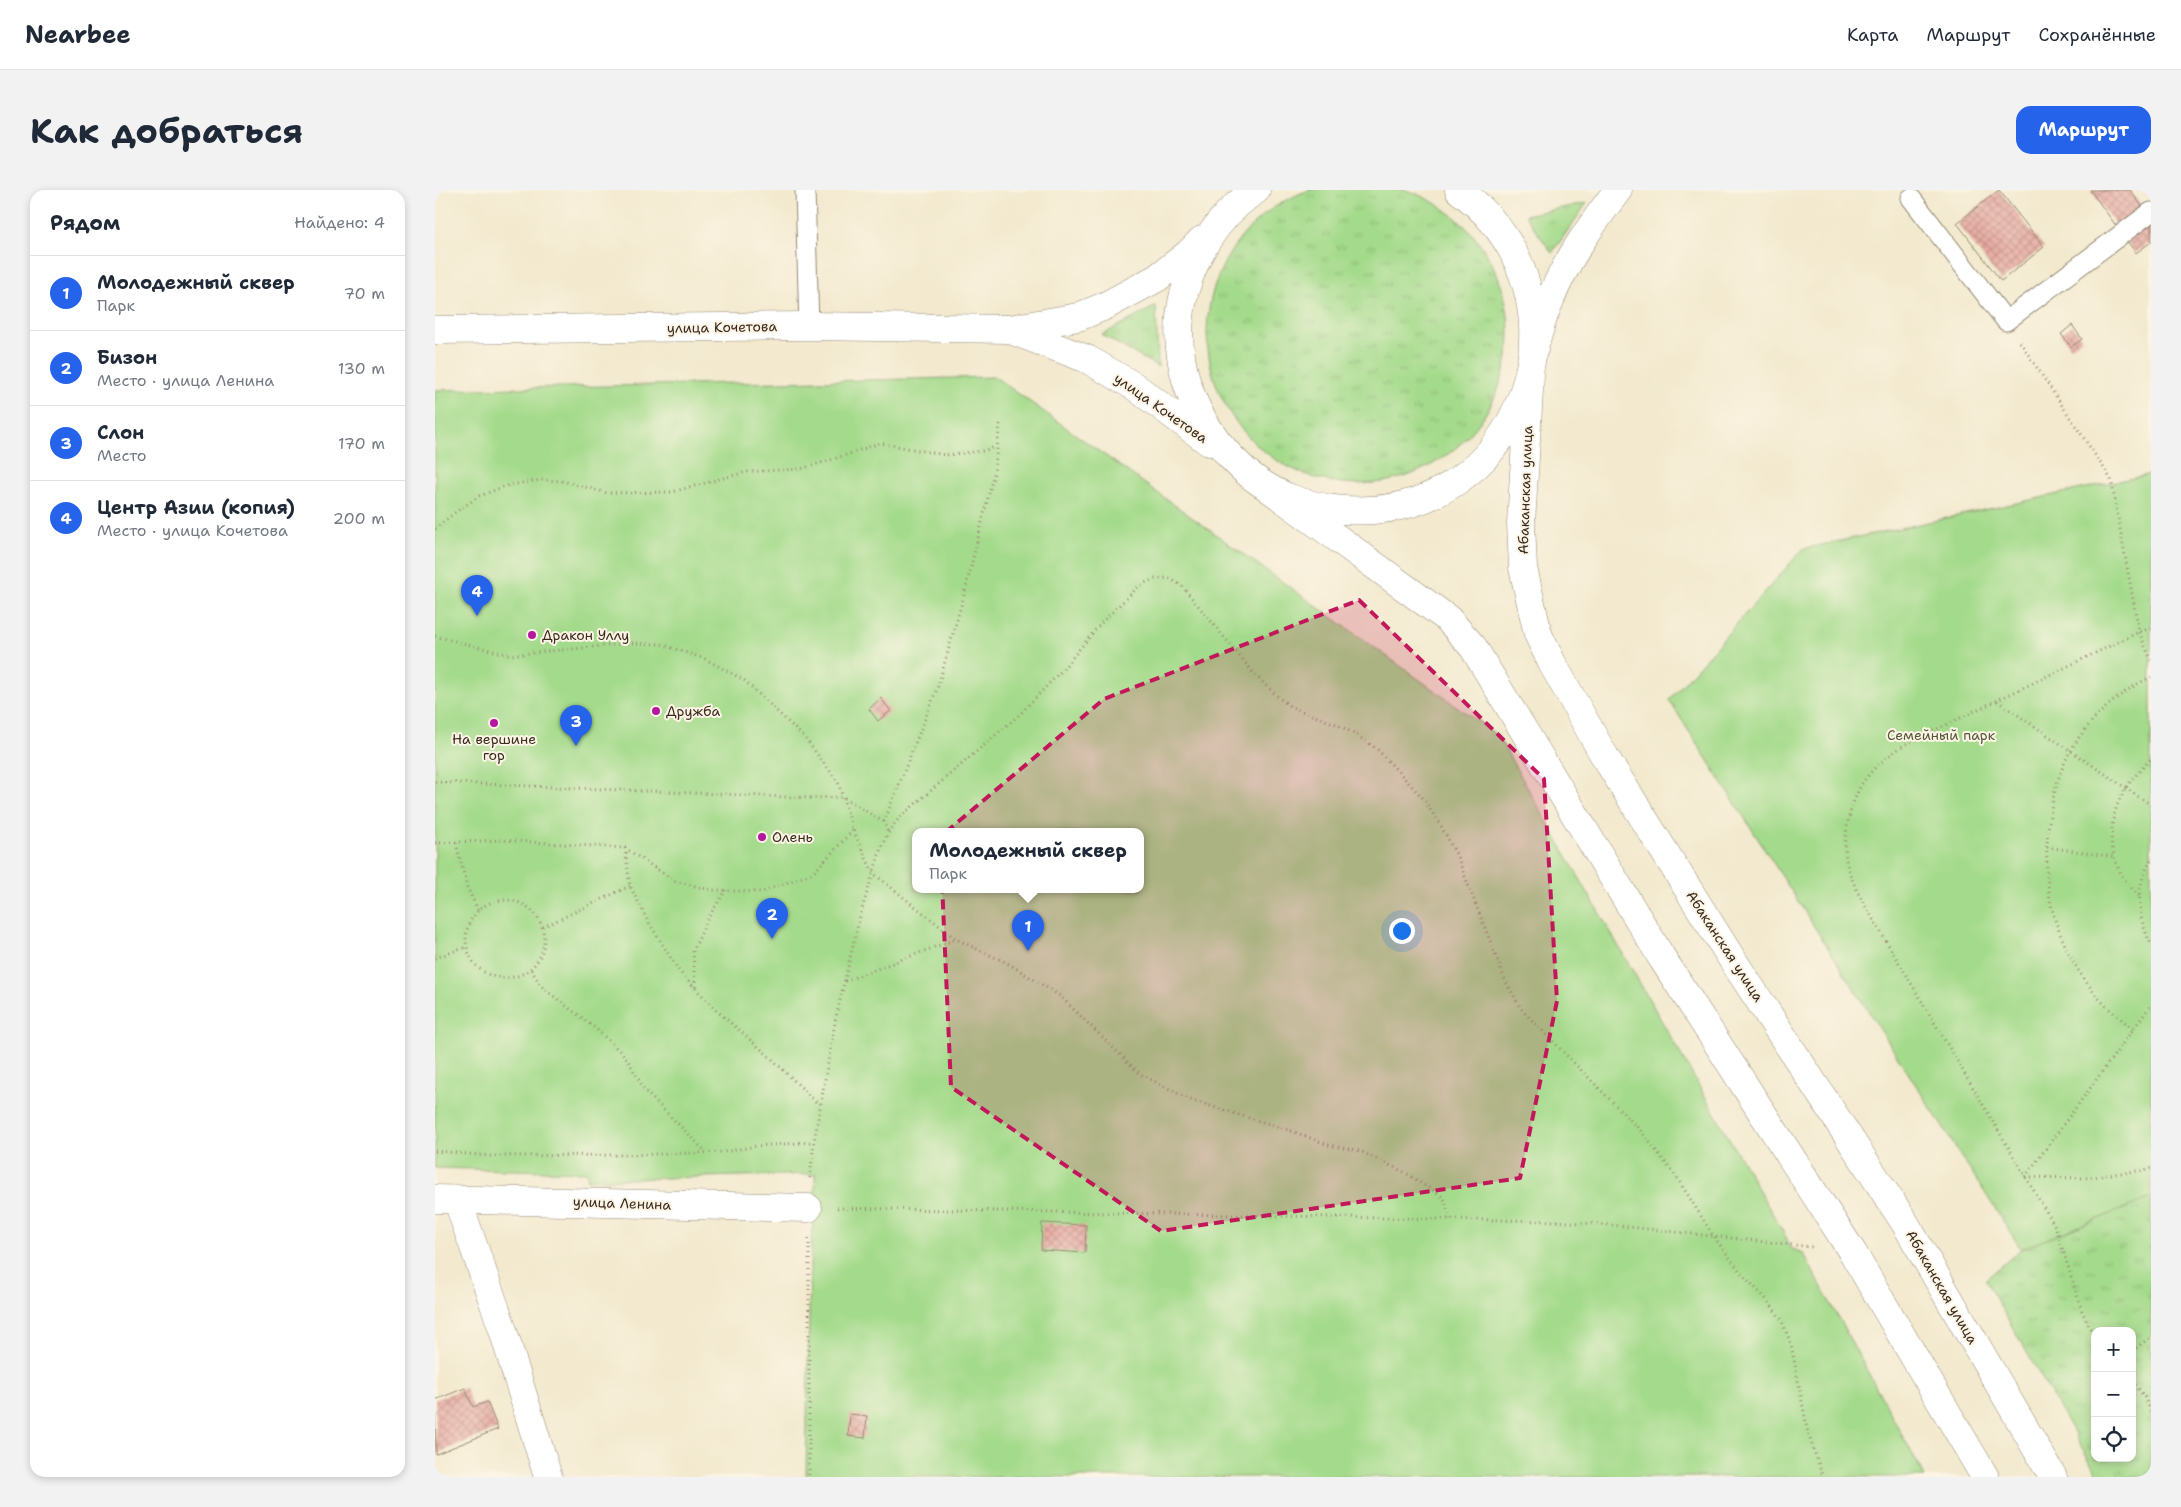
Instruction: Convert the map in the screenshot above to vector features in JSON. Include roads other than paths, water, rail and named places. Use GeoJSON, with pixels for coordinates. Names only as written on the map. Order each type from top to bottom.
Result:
{"type":"FeatureCollection","features":[{"type":"Feature","properties":{"kind":"main road"},"geometry":{"type":"LineString","coordinates":[[1259,481],[1299,502],[1328,509],[1359,511],[1388,508],[1417,501],[1451,484],[1491,451],[1508,427],[1522,400],[1530,375],[1533,349],[1532,307],[1521,267],[1500,230],[1486,214],[1459,190]]}},
{"type":"Feature","properties":{"kind":"main road"},"geometry":{"type":"LineString","coordinates":[[1533,349],[1548,304],[1563,274],[1582,240],[1618,190]]}},
{"type":"Feature","properties":{"kind":"main road","name":"улица Кочетова"},"geometry":{"type":"LineString","coordinates":[[435,330],[809,326],[1009,329],[1078,317],[1157,278],[1188,254],[1246,197]]}},
{"type":"Feature","properties":{"kind":"main road"},"geometry":{"type":"LineString","coordinates":[[1246,197],[1211,233],[1196,259],[1186,287],[1180,317],[1180,347],[1184,377],[1195,405],[1209,432],[1227,455],[1259,481],[1448,619],[1473,647],[1662,958],[1853,1253],[1985,1477]]}},
{"type":"Feature","properties":{"kind":"main road","name":"улица Кочетова"},"geometry":{"type":"LineString","coordinates":[[1009,329],[1087,359],[1134,386],[1184,422],[1259,481]]}},
{"type":"Feature","properties":{"kind":"main road","name":"Абаканская улица"},"geometry":{"type":"LineString","coordinates":[[1530,375],[1521,523],[1523,568],[1538,634],[1552,663],[1605,756],[1732,959],[1905,1223],[2053,1477]]}},
{"type":"Feature","properties":{"kind":"main road"},"geometry":{"type":"LineString","coordinates":[[446,1199],[502,1327],[547,1477]]}},
{"type":"Feature","properties":{"kind":"main road","name":"улица Ленина"},"geometry":{"type":"LineString","coordinates":[[446,1199],[808,1208]]}},
{"type":"Feature","properties":{"kind":"lane"},"geometry":{"type":"LineString","coordinates":[[805,190],[809,326]]}},
{"type":"Feature","properties":{"kind":"lane"},"geometry":{"type":"LineString","coordinates":[[1910,193],[2006,321],[2151,212]]}},
{"type":"Feature","properties":{"kind":"place","name":"Центр Азии (копия)"},"geometry":{"type":"Point","coordinates":[477,616]}},
{"type":"Feature","properties":{"kind":"place","name":"Дракон Уллу"},"geometry":{"type":"Point","coordinates":[532,635]}},
{"type":"Feature","properties":{"kind":"place","name":"Дружба"},"geometry":{"type":"Point","coordinates":[656,711]}},
{"type":"Feature","properties":{"kind":"place","name":"На вершине гор"},"geometry":{"type":"Point","coordinates":[494,723]}},
{"type":"Feature","properties":{"kind":"place","name":"Слон"},"geometry":{"type":"Point","coordinates":[576,746]}},
{"type":"Feature","properties":{"kind":"place","name":"Олень"},"geometry":{"type":"Point","coordinates":[762,837]}},
{"type":"Feature","properties":{"kind":"place","name":"Бизон"},"geometry":{"type":"Point","coordinates":[772,939]}},
{"type":"Feature","properties":{"kind":"place","name":"Молодежный сквер"},"geometry":{"type":"Point","coordinates":[1028,951]}},
{"type":"Feature","properties":{"kind":"park label","name":"Семейный парк"},"geometry":{"type":"Point","coordinates":[1941,735]}}]}
